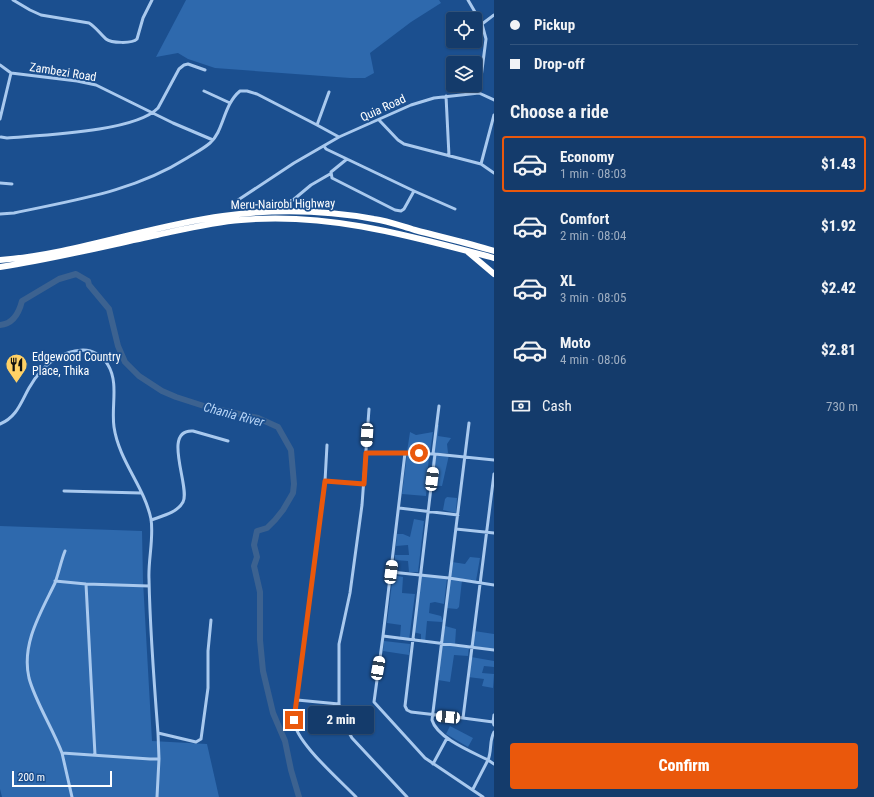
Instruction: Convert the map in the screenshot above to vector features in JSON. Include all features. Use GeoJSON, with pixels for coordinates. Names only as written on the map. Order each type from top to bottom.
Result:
{"type":"FeatureCollection","features":[{"type":"Feature","properties":{"kind":"highway","name":"Meru-Nairobi Highway"},"geometry":{"type":"LineString","coordinates":[[0,260],[57,251],[215,217],[270,212],[341,214],[375,219],[494,250]]}},
{"type":"Feature","properties":{"kind":"highway","name":"Meru-Nairobi Highway"},"geometry":{"type":"LineString","coordinates":[[0,267],[192,228],[240,220],[272,218],[342,222],[377,228],[494,258]]}},
{"type":"Feature","properties":{"kind":"highway"},"geometry":{"type":"LineString","coordinates":[[467,251],[494,274]]}},
{"type":"Feature","properties":{"kind":"street"},"geometry":{"type":"LineString","coordinates":[[13,0],[41,15],[89,23],[95,26],[109,40],[130,43],[137,40],[143,18],[152,0]]}},
{"type":"Feature","properties":{"kind":"street"},"geometry":{"type":"LineString","coordinates":[[468,0],[475,12]]}},
{"type":"Feature","properties":{"kind":"street"},"geometry":{"type":"LineString","coordinates":[[494,16],[482,24],[486,39],[486,48],[479,93],[494,100]]}},
{"type":"Feature","properties":{"kind":"street"},"geometry":{"type":"LineString","coordinates":[[0,136],[48,134],[126,124],[153,113],[161,104],[179,69],[184,65],[188,64],[205,70]]}},
{"type":"Feature","properties":{"kind":"street"},"geometry":{"type":"LineString","coordinates":[[0,65],[11,73],[0,119]]}},
{"type":"Feature","properties":{"kind":"street","name":"Zambezi Road"},"geometry":{"type":"LineString","coordinates":[[11,73],[77,81],[96,85],[213,140]]}},
{"type":"Feature","properties":{"kind":"street"},"geometry":{"type":"LineString","coordinates":[[204,90],[230,103]]}},
{"type":"Feature","properties":{"kind":"street"},"geometry":{"type":"LineString","coordinates":[[0,214],[14,214],[134,185],[176,165],[213,140],[230,103],[240,91],[247,91],[340,137]]}},
{"type":"Feature","properties":{"kind":"street"},"geometry":{"type":"LineString","coordinates":[[318,125],[329,92]]}},
{"type":"Feature","properties":{"kind":"street","name":"Quia Road"},"geometry":{"type":"LineString","coordinates":[[238,200],[294,163],[340,137],[418,102],[446,96],[479,93]]}},
{"type":"Feature","properties":{"kind":"street"},"geometry":{"type":"LineString","coordinates":[[446,96],[449,156]]}},
{"type":"Feature","properties":{"kind":"street"},"geometry":{"type":"LineString","coordinates":[[481,164],[494,115]]}},
{"type":"Feature","properties":{"kind":"street"},"geometry":{"type":"LineString","coordinates":[[379,120],[398,140],[404,144],[481,164],[494,173]]}},
{"type":"Feature","properties":{"kind":"street"},"geometry":{"type":"LineString","coordinates":[[324,146],[326,149],[455,209]]}},
{"type":"Feature","properties":{"kind":"street"},"geometry":{"type":"LineString","coordinates":[[293,200],[311,185],[330,174],[330,172],[347,159]]}},
{"type":"Feature","properties":{"kind":"street"},"geometry":{"type":"LineString","coordinates":[[330,174],[332,178],[398,211],[404,209],[414,191]]}},
{"type":"Feature","properties":{"kind":"street"},"geometry":{"type":"LineString","coordinates":[[0,183],[12,184]]}},
{"type":"Feature","properties":{"kind":"street"},"geometry":{"type":"LineString","coordinates":[[0,424],[6,422],[15,414],[29,387],[47,363],[57,357],[84,350],[101,356],[108,365],[114,386],[112,410],[118,445],[141,493],[151,520],[149,586],[159,759],[157,797]]}},
{"type":"Feature","properties":{"kind":"street"},"geometry":{"type":"LineString","coordinates":[[439,406],[406,706],[407,710],[411,712],[463,718],[494,724],[494,715]]}},
{"type":"Feature","properties":{"kind":"street"},"geometry":{"type":"LineString","coordinates":[[369,409],[364,484],[350,593],[339,644],[339,704],[343,722],[352,738],[407,797]]}},
{"type":"Feature","properties":{"kind":"street"},"geometry":{"type":"LineString","coordinates":[[469,423],[432,715],[433,723],[447,738],[494,764]]}},
{"type":"Feature","properties":{"kind":"street"},"geometry":{"type":"LineString","coordinates":[[151,520],[175,510],[184,499],[184,486],[177,453],[179,441],[183,435],[188,431],[193,431],[228,441]]}},
{"type":"Feature","properties":{"kind":"street"},"geometry":{"type":"LineString","coordinates":[[327,445],[325,481],[294,724],[296,731],[325,766],[356,797]]}},
{"type":"Feature","properties":{"kind":"street"},"geometry":{"type":"LineString","coordinates":[[366,453],[434,454],[494,460]]}},
{"type":"Feature","properties":{"kind":"street"},"geometry":{"type":"LineString","coordinates":[[405,453],[374,704],[420,754],[483,797]]}},
{"type":"Feature","properties":{"kind":"street"},"geometry":{"type":"LineString","coordinates":[[463,718],[494,474]]}},
{"type":"Feature","properties":{"kind":"street"},"geometry":{"type":"LineString","coordinates":[[325,481],[364,484]]}},
{"type":"Feature","properties":{"kind":"street"},"geometry":{"type":"LineString","coordinates":[[64,491],[141,493]]}},
{"type":"Feature","properties":{"kind":"street"},"geometry":{"type":"LineString","coordinates":[[399,508],[458,515]]}},
{"type":"Feature","properties":{"kind":"street"},"geometry":{"type":"LineString","coordinates":[[456,529],[494,533]]}},
{"type":"Feature","properties":{"kind":"street"},"geometry":{"type":"LineString","coordinates":[[65,550],[55,581],[32,632],[27,668],[33,689],[62,753],[72,797]]}},
{"type":"Feature","properties":{"kind":"street"},"geometry":{"type":"LineString","coordinates":[[391,572],[421,574],[494,586]]}},
{"type":"Feature","properties":{"kind":"street"},"geometry":{"type":"LineString","coordinates":[[55,581],[86,584],[149,586]]}},
{"type":"Feature","properties":{"kind":"street"},"geometry":{"type":"LineString","coordinates":[[86,584],[96,755]]}},
{"type":"Feature","properties":{"kind":"street"},"geometry":{"type":"LineString","coordinates":[[158,733],[196,742],[201,739],[208,688],[211,620]]}},
{"type":"Feature","properties":{"kind":"street"},"geometry":{"type":"LineString","coordinates":[[383,636],[494,650]]}},
{"type":"Feature","properties":{"kind":"street"},"geometry":{"type":"LineString","coordinates":[[297,700],[339,704]]}},
{"type":"Feature","properties":{"kind":"street"},"geometry":{"type":"LineString","coordinates":[[473,790],[491,753],[494,732]]}},
{"type":"Feature","properties":{"kind":"street"},"geometry":{"type":"LineString","coordinates":[[433,764],[447,738]]}},
{"type":"Feature","properties":{"kind":"street"},"geometry":{"type":"LineString","coordinates":[[62,753],[150,760],[159,759]]}},
{"type":"Feature","properties":{"kind":"shaded area"},"geometry":{"type":"Polygon","coordinates":[[[186,0],[439,0],[441,3],[411,22],[370,53],[374,73],[365,78],[350,78],[215,68],[188,59],[178,53],[156,57],[186,0]]]}},
{"type":"Feature","properties":{"kind":"shaded area"},"geometry":{"type":"Polygon","coordinates":[[[436,424],[439,425],[438,436],[451,438],[447,444],[448,453],[433,453],[436,424]]]}},
{"type":"Feature","properties":{"kind":"shaded area"},"geometry":{"type":"Polygon","coordinates":[[[410,432],[416,435],[433,432],[430,452],[407,452],[410,432]]]}},
{"type":"Feature","properties":{"kind":"shaded area"},"geometry":{"type":"Polygon","coordinates":[[[407,454],[429,455],[426,496],[402,494],[407,454]]]}},
{"type":"Feature","properties":{"kind":"shaded area"},"geometry":{"type":"Polygon","coordinates":[[[433,454],[449,455],[442,486],[429,485],[433,454]]]}},
{"type":"Feature","properties":{"kind":"shaded area"},"geometry":{"type":"Polygon","coordinates":[[[447,497],[457,498],[456,513],[443,510],[445,499],[447,497]]]}},
{"type":"Feature","properties":{"kind":"shaded area"},"geometry":{"type":"Polygon","coordinates":[[[414,519],[424,521],[418,572],[409,572],[408,561],[395,560],[395,555],[409,555],[408,545],[396,546],[397,534],[403,534],[410,537],[414,519]]]}},
{"type":"Feature","properties":{"kind":"shaded area"},"geometry":{"type":"Polygon","coordinates":[[[0,526],[142,531],[143,581],[152,741],[207,744],[219,797],[2,797],[0,789],[0,526]]]}},
{"type":"Feature","properties":{"kind":"shaded area"},"geometry":{"type":"Polygon","coordinates":[[[470,557],[480,558],[476,581],[449,577],[452,562],[465,564],[470,557]]]}},
{"type":"Feature","properties":{"kind":"shaded area"},"geometry":{"type":"Polygon","coordinates":[[[393,575],[403,577],[402,593],[415,594],[409,640],[398,640],[400,637],[401,625],[387,623],[393,575]]]}},
{"type":"Feature","properties":{"kind":"shaded area"},"geometry":{"type":"Polygon","coordinates":[[[420,575],[447,578],[444,604],[435,602],[430,603],[429,613],[441,616],[443,621],[427,621],[425,643],[421,642],[421,634],[413,632],[420,575]]]}},
{"type":"Feature","properties":{"kind":"shaded area"},"geometry":{"type":"Polygon","coordinates":[[[449,578],[462,580],[459,607],[457,609],[446,608],[449,578]]]}},
{"type":"Feature","properties":{"kind":"shaded area"},"geometry":{"type":"Polygon","coordinates":[[[445,626],[456,629],[455,645],[442,644],[445,626]]]}},
{"type":"Feature","properties":{"kind":"shaded area"},"geometry":{"type":"Polygon","coordinates":[[[474,631],[494,634],[494,649],[472,646],[474,631]]]}},
{"type":"Feature","properties":{"kind":"shaded area"},"geometry":{"type":"Polygon","coordinates":[[[384,641],[410,644],[409,655],[383,651],[384,641]]]}},
{"type":"Feature","properties":{"kind":"shaded area"},"geometry":{"type":"Polygon","coordinates":[[[442,645],[469,648],[468,656],[454,655],[450,682],[438,680],[442,645]]]}},
{"type":"Feature","properties":{"kind":"shaded area"},"geometry":{"type":"Polygon","coordinates":[[[471,657],[494,661],[494,667],[484,666],[482,673],[494,674],[493,688],[482,686],[484,679],[468,677],[471,657]]]}},
{"type":"Feature","properties":{"kind":"shaded area"},"geometry":{"type":"Polygon","coordinates":[[[450,726],[473,738],[468,747],[446,734],[450,726]]]}},
{"type":"Feature","properties":{"kind":"waterway","name":"Chania River"},"geometry":{"type":"LineString","coordinates":[[0,325],[8,323],[15,317],[22,301],[59,279],[76,274],[88,281],[89,285],[109,309],[118,346],[125,362],[139,376],[162,391],[176,397],[207,407],[258,418],[278,427],[291,450],[294,484],[293,493],[275,520],[267,528],[257,531],[254,545],[257,557],[254,566],[260,592],[260,640],[263,671],[273,713],[285,741],[291,770],[299,797]]}},
{"type":"Feature","properties":{"kind":"place","name":"Edgewood Country Place, Thika"},"geometry":{"type":"Point","coordinates":[17,384]}},
{"type":"Feature","properties":{"kind":"route"},"geometry":{"type":"LineString","coordinates":[[294,720],[325,481],[364,484],[366,453],[419,453]]}}]}
